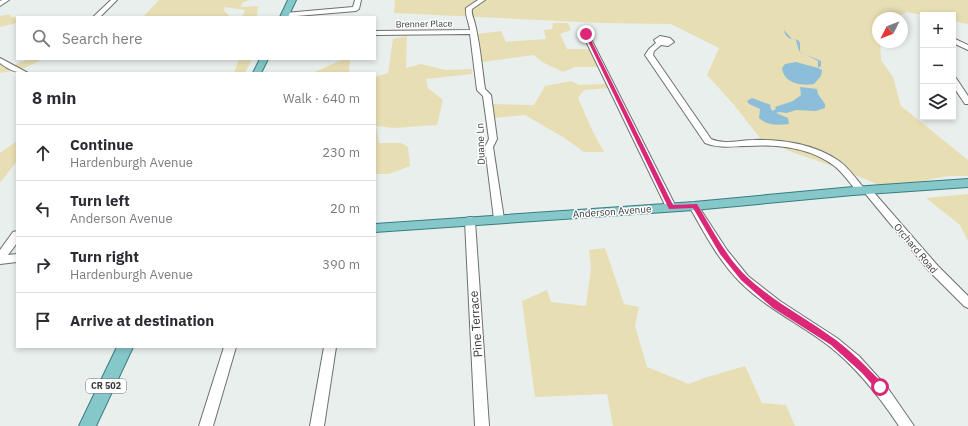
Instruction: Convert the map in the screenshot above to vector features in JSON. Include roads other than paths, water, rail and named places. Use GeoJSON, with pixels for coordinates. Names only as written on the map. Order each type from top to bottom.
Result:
{"type":"FeatureCollection","features":[{"type":"Feature","properties":{"kind":"main road"},"geometry":{"type":"LineString","coordinates":[[285,16],[292,0]]}},
{"type":"Feature","properties":{"kind":"main road"},"geometry":{"type":"LineString","coordinates":[[258,72],[264,60]]}},
{"type":"Feature","properties":{"kind":"main road","name":"Anderson Avenue"},"geometry":{"type":"LineString","coordinates":[[376,228],[694,206],[860,190],[968,183]]}},
{"type":"Feature","properties":{"kind":"main road","name":"CR 502"},"geometry":{"type":"LineString","coordinates":[[87,426],[125,348]]}},
{"type":"Feature","properties":{"kind":"street"},"geometry":{"type":"LineString","coordinates":[[0,4],[6,0]]}},
{"type":"Feature","properties":{"kind":"street"},"geometry":{"type":"LineString","coordinates":[[97,16],[114,0]]}},
{"type":"Feature","properties":{"kind":"street"},"geometry":{"type":"LineString","coordinates":[[285,16],[356,9],[358,0]]}},
{"type":"Feature","properties":{"kind":"street","name":"Duane Ln"},"geometry":{"type":"LineString","coordinates":[[479,2],[469,8],[468,11],[474,32],[481,90],[487,94],[493,139],[489,147],[499,219]]}},
{"type":"Feature","properties":{"kind":"street","name":"Brenner Place"},"geometry":{"type":"LineString","coordinates":[[376,33],[474,32]]}},
{"type":"Feature","properties":{"kind":"street"},"geometry":{"type":"LineString","coordinates":[[585,33],[671,207]]}},
{"type":"Feature","properties":{"kind":"street"},"geometry":{"type":"LineString","coordinates":[[956,42],[968,48]]}},
{"type":"Feature","properties":{"kind":"street","name":"Orchard Road"},"geometry":{"type":"LineString","coordinates":[[660,43],[651,50],[649,55],[708,142],[717,144],[773,143],[805,149],[820,155],[860,190],[968,303]]}},
{"type":"Feature","properties":{"kind":"street"},"geometry":{"type":"LineString","coordinates":[[1,61],[11,68],[21,72]]}},
{"type":"Feature","properties":{"kind":"street"},"geometry":{"type":"LineString","coordinates":[[956,84],[968,102]]}},
{"type":"Feature","properties":{"kind":"street"},"geometry":{"type":"LineString","coordinates":[[694,206],[722,252],[740,274],[776,306],[819,332],[848,355],[880,387],[907,426]]}},
{"type":"Feature","properties":{"kind":"street","name":"Pine Terrace"},"geometry":{"type":"LineString","coordinates":[[470,221],[482,426]]}},
{"type":"Feature","properties":{"kind":"street"},"geometry":{"type":"LineString","coordinates":[[0,259],[16,236]]}},
{"type":"Feature","properties":{"kind":"street"},"geometry":{"type":"LineString","coordinates":[[0,259],[16,258]]}},
{"type":"Feature","properties":{"kind":"street"},"geometry":{"type":"LineString","coordinates":[[206,426],[230,348]]}},
{"type":"Feature","properties":{"kind":"street"},"geometry":{"type":"LineString","coordinates":[[317,426],[330,348]]}},
{"type":"Feature","properties":{"kind":"water"},"geometry":{"type":"Polygon","coordinates":[[[784,30],[792,39],[785,34],[784,30]]]}},
{"type":"Feature","properties":{"kind":"water"},"geometry":{"type":"Polygon","coordinates":[[[792,39],[798,40],[800,43],[800,52],[796,40],[792,39]]]}},
{"type":"Feature","properties":{"kind":"water"},"geometry":{"type":"Polygon","coordinates":[[[805,54],[821,61],[821,66],[818,68],[818,61],[805,54]]]}},
{"type":"Feature","properties":{"kind":"water"},"geometry":{"type":"Polygon","coordinates":[[[796,62],[822,70],[821,76],[814,84],[804,85],[794,83],[786,78],[782,68],[785,64],[796,62]]]}},
{"type":"Feature","properties":{"kind":"water"},"geometry":{"type":"Polygon","coordinates":[[[800,87],[817,89],[818,94],[825,104],[825,108],[816,111],[796,110],[787,113],[776,113],[788,118],[789,124],[777,125],[762,121],[759,118],[760,109],[749,104],[747,101],[752,98],[771,105],[772,111],[776,109],[775,107],[793,101],[801,95],[800,87]]]}}]}
